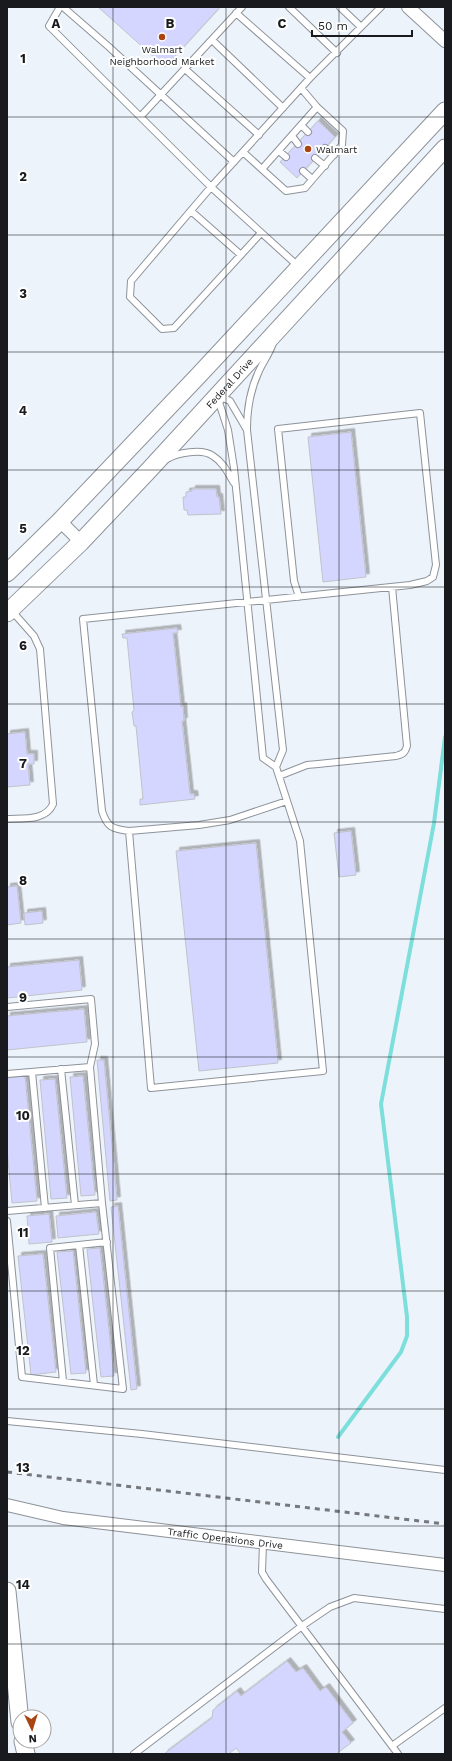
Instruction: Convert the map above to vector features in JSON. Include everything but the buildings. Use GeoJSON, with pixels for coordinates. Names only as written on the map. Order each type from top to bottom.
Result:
{"type":"FeatureCollection","features":[{"type":"Feature","properties":{"kind":"main road"},"geometry":{"type":"LineString","coordinates":[[7,573],[60,521],[198,376],[445,111]]}},
{"type":"Feature","properties":{"kind":"main road","name":"Federal Drive"},"geometry":{"type":"LineString","coordinates":[[8,609],[81,542],[445,148]]}},
{"type":"Feature","properties":{"kind":"main road"},"geometry":{"type":"LineString","coordinates":[[198,376],[217,396]]}},
{"type":"Feature","properties":{"kind":"main road"},"geometry":{"type":"LineString","coordinates":[[7,1591],[19,1709]]}},
{"type":"Feature","properties":{"kind":"street"},"geometry":{"type":"LineString","coordinates":[[408,7],[445,41]]}},
{"type":"Feature","properties":{"kind":"street"},"geometry":{"type":"LineString","coordinates":[[60,521],[81,542]]}},
{"type":"Feature","properties":{"kind":"street","name":"Traffic Operations Drive"},"geometry":{"type":"LineString","coordinates":[[7,1506],[63,1518],[445,1565]]}},
{"type":"Feature","properties":{"kind":"lane"},"geometry":{"type":"LineString","coordinates":[[234,162],[62,7],[49,26],[74,52],[142,116],[211,187],[299,267]]}},
{"type":"Feature","properties":{"kind":"lane"},"geometry":{"type":"LineString","coordinates":[[142,116],[242,7]]}},
{"type":"Feature","properties":{"kind":"lane"},"geometry":{"type":"LineString","coordinates":[[289,7],[337,53]]}},
{"type":"Feature","properties":{"kind":"lane"},"geometry":{"type":"LineString","coordinates":[[340,7],[361,27]]}},
{"type":"Feature","properties":{"kind":"lane"},"geometry":{"type":"LineString","coordinates":[[261,233],[174,328],[162,329],[130,297],[131,280],[211,187],[310,78],[337,53],[381,7]]}},
{"type":"Feature","properties":{"kind":"lane"},"geometry":{"type":"LineString","coordinates":[[236,13],[310,78]]}},
{"type":"Feature","properties":{"kind":"lane"},"geometry":{"type":"LineString","coordinates":[[212,40],[283,108]]}},
{"type":"Feature","properties":{"kind":"lane"},"geometry":{"type":"LineString","coordinates":[[185,69],[259,135]]}},
{"type":"Feature","properties":{"kind":"lane"},"geometry":{"type":"LineString","coordinates":[[243,152],[286,191],[305,188],[325,166],[342,145],[343,131],[317,107],[301,88]]}},
{"type":"Feature","properties":{"kind":"lane"},"geometry":{"type":"LineString","coordinates":[[262,169],[317,107]]}},
{"type":"Feature","properties":{"kind":"lane"},"geometry":{"type":"LineString","coordinates":[[301,125],[308,132]]}},
{"type":"Feature","properties":{"kind":"lane"},"geometry":{"type":"LineString","coordinates":[[292,136],[298,144]]}},
{"type":"Feature","properties":{"kind":"lane"},"geometry":{"type":"LineString","coordinates":[[325,148],[334,155]]}},
{"type":"Feature","properties":{"kind":"lane"},"geometry":{"type":"LineString","coordinates":[[279,150],[286,156]]}},
{"type":"Feature","properties":{"kind":"lane"},"geometry":{"type":"LineString","coordinates":[[315,158],[325,166]]}},
{"type":"Feature","properties":{"kind":"lane"},"geometry":{"type":"LineString","coordinates":[[303,171],[312,179]]}},
{"type":"Feature","properties":{"kind":"lane"},"geometry":{"type":"LineString","coordinates":[[191,211],[241,255]]}},
{"type":"Feature","properties":{"kind":"lane"},"geometry":{"type":"LineString","coordinates":[[276,767],[283,750],[247,430],[247,410],[251,392],[260,370],[269,354],[278,330]]}},
{"type":"Feature","properties":{"kind":"lane"},"geometry":{"type":"LineString","coordinates":[[217,396],[230,401],[247,430]]}},
{"type":"Feature","properties":{"kind":"lane"},"geometry":{"type":"LineString","coordinates":[[129,831],[151,1088],[323,1071],[300,841],[276,767],[263,758],[236,486],[228,430],[217,396]]}},
{"type":"Feature","properties":{"kind":"lane"},"geometry":{"type":"LineString","coordinates":[[288,801],[234,819],[199,825],[129,831],[114,829],[105,820],[102,811],[82,619],[266,601],[392,587],[427,581],[433,577],[436,571],[420,413],[278,429],[294,581],[299,597]]}},
{"type":"Feature","properties":{"kind":"lane"},"geometry":{"type":"LineString","coordinates":[[150,468],[173,455],[193,452],[212,454],[222,463],[236,486]]}},
{"type":"Feature","properties":{"kind":"lane"},"geometry":{"type":"LineString","coordinates":[[279,776],[308,765],[396,756],[406,751],[407,746],[392,587]]}},
{"type":"Feature","properties":{"kind":"lane"},"geometry":{"type":"LineString","coordinates":[[7,819],[42,816],[50,811],[53,804],[40,649],[34,636],[8,609]]}},
{"type":"Feature","properties":{"kind":"lane"},"geometry":{"type":"LineString","coordinates":[[7,1007],[91,999],[95,1044],[90,1067],[102,1203],[123,1389],[22,1377],[7,1221]]}},
{"type":"Feature","properties":{"kind":"lane"},"geometry":{"type":"LineString","coordinates":[[7,1074],[90,1067]]}},
{"type":"Feature","properties":{"kind":"lane"},"geometry":{"type":"LineString","coordinates":[[62,1069],[75,1205]]}},
{"type":"Feature","properties":{"kind":"lane"},"geometry":{"type":"LineString","coordinates":[[32,1072],[45,1208]]}},
{"type":"Feature","properties":{"kind":"lane"},"geometry":{"type":"LineString","coordinates":[[7,1211],[102,1203]]}},
{"type":"Feature","properties":{"kind":"lane"},"geometry":{"type":"LineString","coordinates":[[63,1381],[50,1248],[107,1242]]}},
{"type":"Feature","properties":{"kind":"lane"},"geometry":{"type":"LineString","coordinates":[[79,1245],[94,1385]]}},
{"type":"Feature","properties":{"kind":"lane"},"geometry":{"type":"LineString","coordinates":[[7,1421],[142,1434],[445,1470]]}},
{"type":"Feature","properties":{"kind":"lane"},"geometry":{"type":"LineString","coordinates":[[263,1542],[262,1572],[270,1586],[302,1626],[398,1754]]}},
{"type":"Feature","properties":{"kind":"lane"},"geometry":{"type":"LineString","coordinates":[[134,1754],[302,1626],[330,1607],[354,1598],[445,1609]]}},
{"type":"Feature","properties":{"kind":"lane"},"geometry":{"type":"LineString","coordinates":[[392,1746],[445,1708]]}},
{"type":"Feature","properties":{"kind":"waterway"},"geometry":{"type":"LineString","coordinates":[[338,1437],[401,1352],[407,1336],[407,1317],[381,1104],[434,823],[445,737]]}},
{"type":"Feature","properties":{"kind":"railway"},"geometry":{"type":"LineString","coordinates":[[7,1472],[445,1524]]}},
{"type":"Feature","properties":{"kind":"place","name":"Walmart Neighborhood Market"},"geometry":{"type":"Point","coordinates":[162,37]}},
{"type":"Feature","properties":{"kind":"place","name":"Walmart"},"geometry":{"type":"Point","coordinates":[308,149]}}]}
